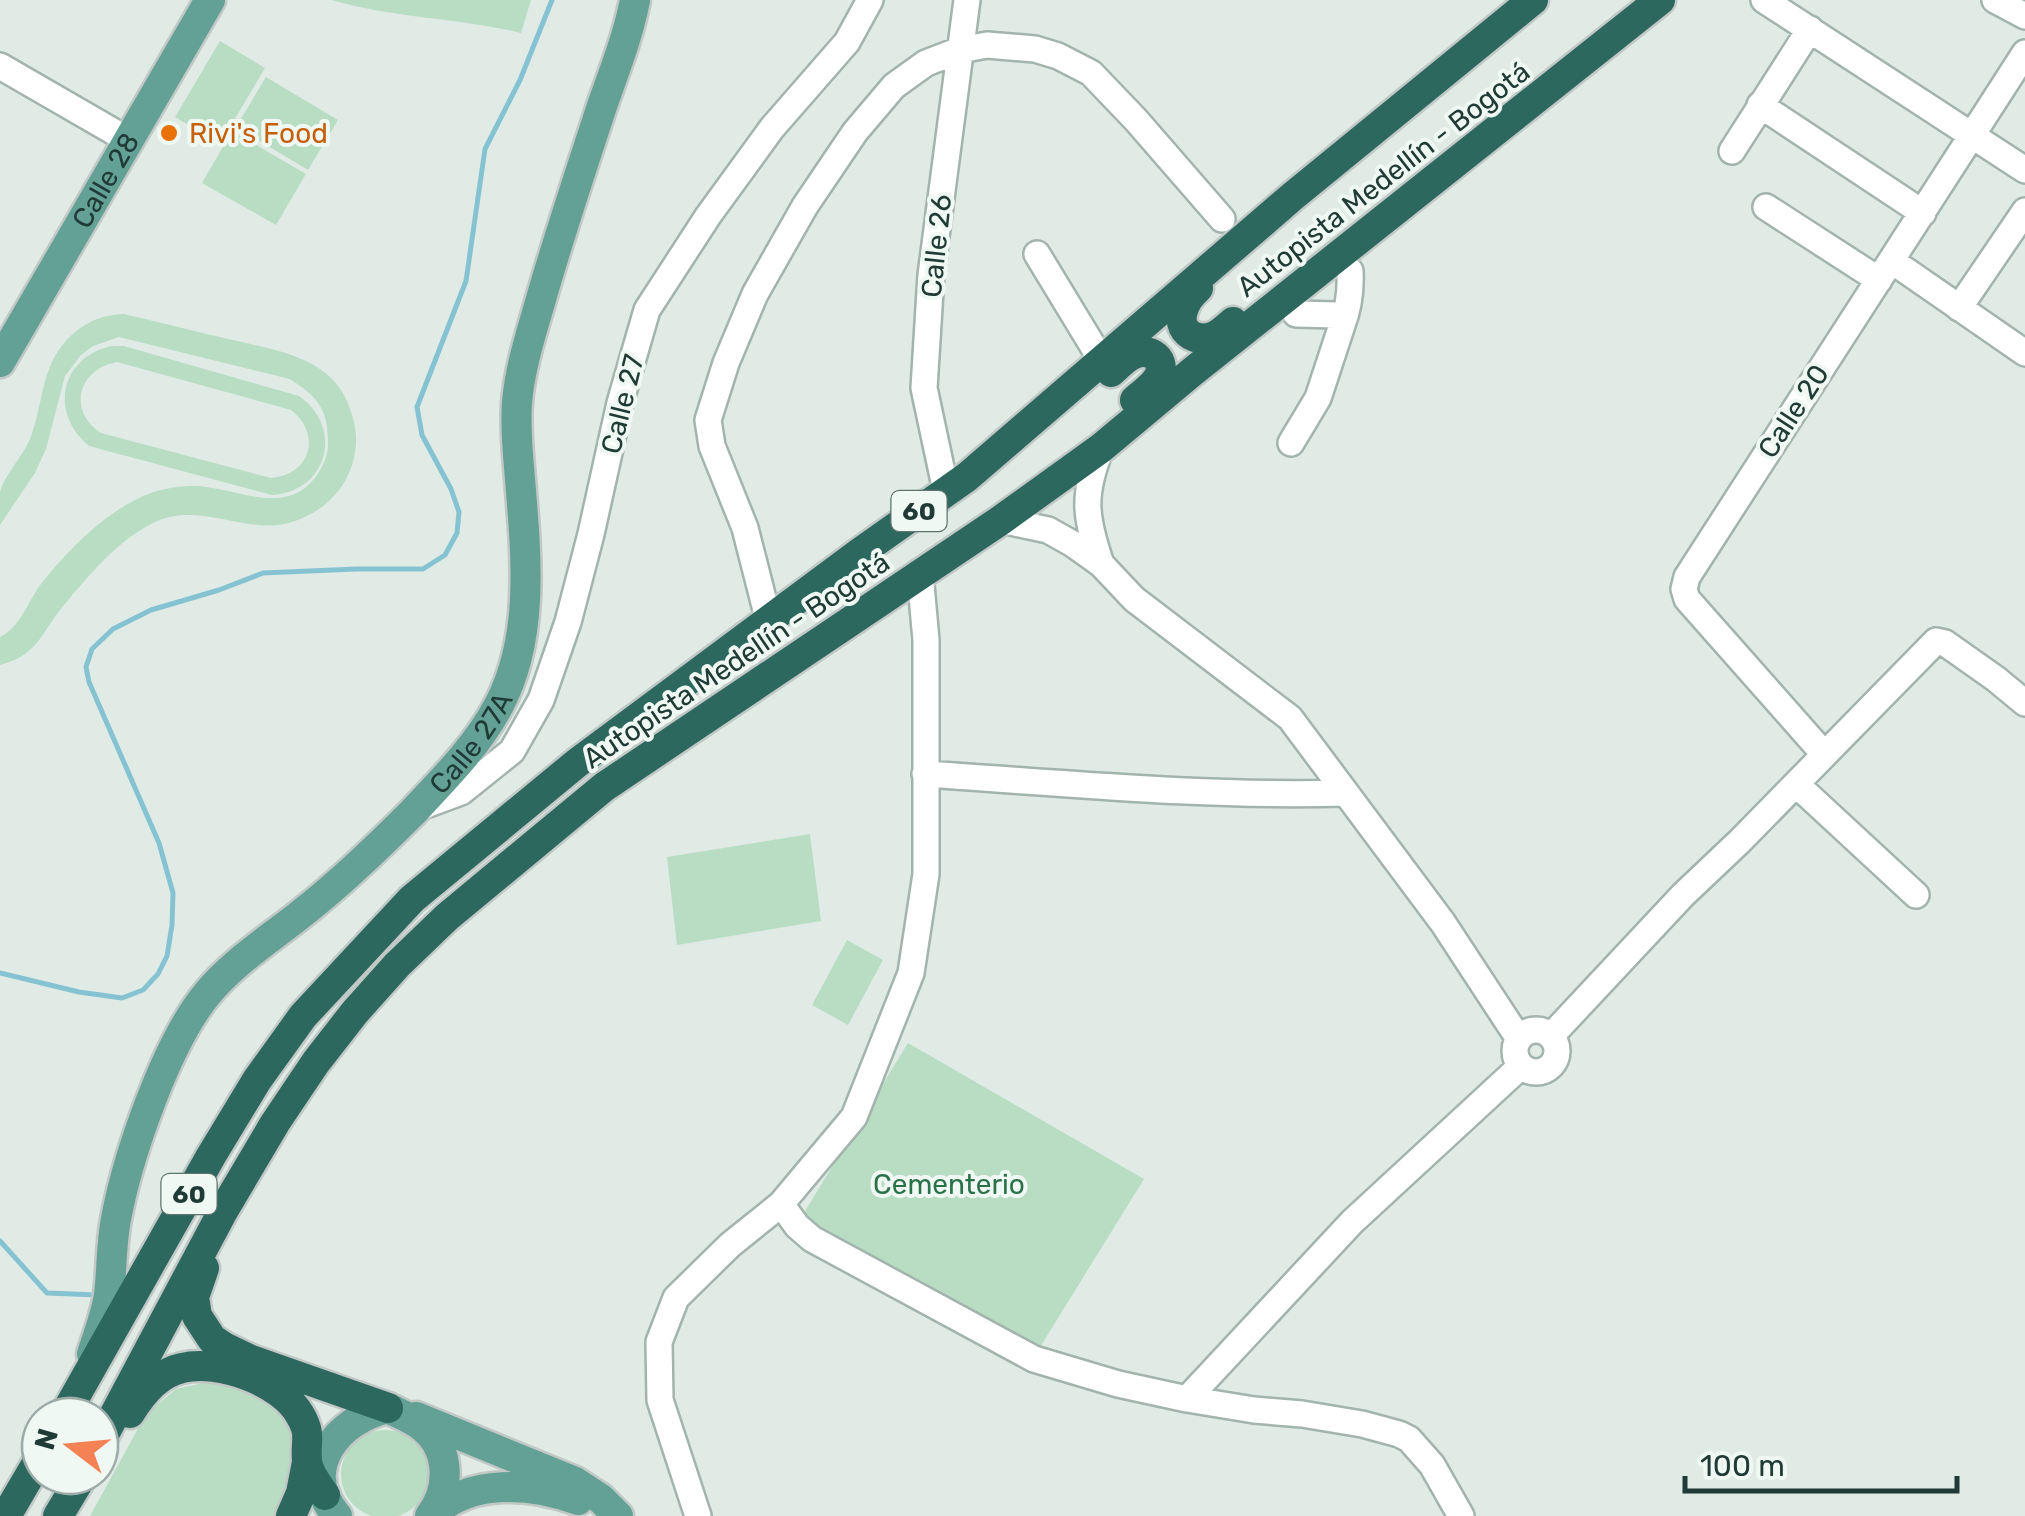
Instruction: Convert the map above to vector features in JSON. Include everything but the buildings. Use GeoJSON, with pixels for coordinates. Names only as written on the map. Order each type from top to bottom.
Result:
{"type":"FeatureCollection","features":[{"type":"Feature","properties":{"kind":"highway","name":"Autopista Medellín - Bogotá"},"geometry":{"type":"LineString","coordinates":[[75,1396],[257,1080],[303,1016],[412,899],[576,763],[957,484],[1294,196],[1532,0]]}},
{"type":"Feature","properties":{"kind":"highway","name":"Autopista Medellín - Bogotá"},"geometry":{"type":"LineString","coordinates":[[120,1404],[223,1211],[275,1123],[355,1012],[396,965],[447,917],[604,787],[994,525],[1100,448],[1660,0]]}},
{"type":"Feature","properties":{"kind":"highway"},"geometry":{"type":"LineString","coordinates":[[1294,196],[1270,228],[1190,295],[1182,315],[1188,333],[1198,338],[1215,336],[1374,209],[1432,182]]}},
{"type":"Feature","properties":{"kind":"highway"},"geometry":{"type":"LineString","coordinates":[[957,484],[993,470],[1131,356],[1151,352],[1160,360],[1161,371],[1153,385],[1002,511],[994,525]]}},
{"type":"Feature","properties":{"kind":"highway"},"geometry":{"type":"LineString","coordinates":[[223,1211],[222,1232],[194,1298],[204,1330],[224,1348],[251,1360],[388,1408]]}},
{"type":"Feature","properties":{"kind":"highway"},"geometry":{"type":"LineString","coordinates":[[120,1430],[140,1396],[160,1378],[181,1368],[206,1366],[236,1372],[267,1384],[292,1402],[309,1436],[314,1488]]}},
{"type":"Feature","properties":{"kind":"highway"},"geometry":{"type":"LineString","coordinates":[[6,1516],[20,1492]]}},
{"type":"Feature","properties":{"kind":"main road","name":"Calle 28"},"geometry":{"type":"LineString","coordinates":[[0,362],[210,0]]}},
{"type":"Feature","properties":{"kind":"main road","name":"Calle 27A"},"geometry":{"type":"LineString","coordinates":[[85,1379],[109,1298],[116,1216],[147,1111],[178,1039],[198,1005],[222,978],[350,874],[415,809],[477,742],[501,702],[520,640],[526,553],[516,433],[521,377],[573,190],[635,0]]}},
{"type":"Feature","properties":{"kind":"main road"},"geometry":{"type":"LineString","coordinates":[[388,1408],[424,1428],[441,1454],[445,1485],[430,1516]]}},
{"type":"Feature","properties":{"kind":"main road"},"geometry":{"type":"LineString","coordinates":[[314,1488],[333,1439],[361,1416],[388,1408],[576,1482],[618,1516]]}},
{"type":"Feature","properties":{"kind":"main road"},"geometry":{"type":"LineString","coordinates":[[430,1516],[447,1501],[498,1487],[560,1493],[610,1516]]}},
{"type":"Feature","properties":{"kind":"street","name":"Calle 27"},"geometry":{"type":"LineString","coordinates":[[415,809],[460,792],[512,751],[541,700],[568,622],[620,403],[647,310],[772,128],[847,42],[870,0]]}},
{"type":"Feature","properties":{"kind":"street","name":"Calle 26"},"geometry":{"type":"LineString","coordinates":[[957,484],[924,388],[931,274],[967,0]]}},
{"type":"Feature","properties":{"kind":"street"},"geometry":{"type":"LineString","coordinates":[[1764,0],[2025,170]]}},
{"type":"Feature","properties":{"kind":"street"},"geometry":{"type":"LineString","coordinates":[[1995,0],[2025,16]]}},
{"type":"Feature","properties":{"kind":"street"},"geometry":{"type":"LineString","coordinates":[[1732,152],[1810,29]]}},
{"type":"Feature","properties":{"kind":"street"},"geometry":{"type":"LineString","coordinates":[[769,622],[745,528],[712,446],[708,420],[726,362],[755,294],[804,206],[855,132],[894,86],[926,63],[987,45],[1035,49],[1058,56],[1091,74],[1222,219]]}},
{"type":"Feature","properties":{"kind":"street","name":"Calle 20"},"geometry":{"type":"LineString","coordinates":[[1824,754],[1687,599],[1686,577],[2025,53]]}},
{"type":"Feature","properties":{"kind":"street"},"geometry":{"type":"LineString","coordinates":[[0,66],[128,140]]}},
{"type":"Feature","properties":{"kind":"street"},"geometry":{"type":"LineString","coordinates":[[1760,105],[1923,213]]}},
{"type":"Feature","properties":{"kind":"street"},"geometry":{"type":"LineString","coordinates":[[1766,207],[1959,308],[2025,354]]}},
{"type":"Feature","properties":{"kind":"street"},"geometry":{"type":"LineString","coordinates":[[1959,308],[2025,211]]}},
{"type":"Feature","properties":{"kind":"street"},"geometry":{"type":"LineString","coordinates":[[1037,254],[1102,361]]}},
{"type":"Feature","properties":{"kind":"street"},"geometry":{"type":"LineString","coordinates":[[1292,443],[1318,398],[1348,310],[1350,271]]}},
{"type":"Feature","properties":{"kind":"street"},"geometry":{"type":"LineString","coordinates":[[1296,314],[1336,314],[1342,325]]}},
{"type":"Feature","properties":{"kind":"street"},"geometry":{"type":"LineString","coordinates":[[1100,448],[1088,481],[1088,499],[1089,528],[1100,564]]}},
{"type":"Feature","properties":{"kind":"street"},"geometry":{"type":"LineString","coordinates":[[994,525],[1048,530],[1100,564],[1134,599],[1290,718],[1443,924],[1518,1039]]}},
{"type":"Feature","properties":{"kind":"street"},"geometry":{"type":"LineString","coordinates":[[698,1516],[660,1400],[659,1342],[676,1298],[730,1245],[781,1204],[854,1117],[910,973],[926,874],[926,640],[920,574]]}},
{"type":"Feature","properties":{"kind":"street"},"geometry":{"type":"LineString","coordinates":[[1550,1036],[1683,895],[1936,641],[1945,643],[2025,703]]}},
{"type":"Feature","properties":{"kind":"street"},"geometry":{"type":"LineString","coordinates":[[924,774],[1182,791],[1345,793]]}},
{"type":"Feature","properties":{"kind":"street"},"geometry":{"type":"LineString","coordinates":[[1796,784],[1916,896]]}},
{"type":"Feature","properties":{"kind":"street"},"geometry":{"type":"LineString","coordinates":[[1538,1030],[1550,1036],[1557,1049],[1553,1063],[1534,1072],[1521,1066],[1515,1053],[1518,1039],[1538,1030]]}},
{"type":"Feature","properties":{"kind":"street"},"geometry":{"type":"LineString","coordinates":[[1188,1398],[1352,1222],[1521,1066]]}},
{"type":"Feature","properties":{"kind":"street"},"geometry":{"type":"LineString","coordinates":[[781,1204],[812,1239],[1034,1359],[1118,1384],[1254,1410],[1362,1424],[1399,1434],[1432,1465],[1461,1516]]}},
{"type":"Feature","properties":{"kind":"green space"},"geometry":{"type":"Polygon","coordinates":[[[332,0],[531,0],[521,33],[332,0]]]}},
{"type":"Feature","properties":{"kind":"green space"},"geometry":{"type":"Polygon","coordinates":[[[220,41],[265,68],[220,144],[175,117],[220,41]]]}},
{"type":"Feature","properties":{"kind":"green space"},"geometry":{"type":"Polygon","coordinates":[[[266,77],[338,120],[308,170],[236,127],[266,77]]]}},
{"type":"Feature","properties":{"kind":"green space"},"geometry":{"type":"Polygon","coordinates":[[[232,131],[306,174],[276,225],[202,183],[232,131]]]}},
{"type":"Feature","properties":{"kind":"green space"},"geometry":{"type":"Polygon","coordinates":[[[124,314],[284,352],[318,368],[332,379],[351,412],[356,440],[351,468],[333,497],[295,521],[260,525],[189,515],[153,523],[105,559],[32,649],[0,665],[0,637],[18,621],[41,584],[86,535],[127,504],[145,495],[186,486],[261,497],[291,495],[305,488],[326,459],[323,411],[313,397],[290,379],[119,337],[93,346],[65,376],[46,449],[35,473],[0,525],[0,493],[30,439],[55,356],[85,325],[124,314]]]}},
{"type":"Feature","properties":{"kind":"green space"},"geometry":{"type":"Polygon","coordinates":[[[124,346],[299,396],[322,425],[325,441],[317,471],[291,491],[272,495],[89,446],[76,433],[65,403],[71,374],[94,352],[124,346]],[[117,362],[93,373],[82,392],[81,403],[90,424],[101,433],[271,478],[295,469],[308,452],[307,430],[291,410],[117,362]]]}},
{"type":"Feature","properties":{"kind":"green space"},"geometry":{"type":"Polygon","coordinates":[[[810,834],[821,921],[677,945],[667,857],[810,834]]]}},
{"type":"Feature","properties":{"kind":"green space"},"geometry":{"type":"Polygon","coordinates":[[[847,940],[883,960],[848,1025],[812,1005],[847,940]]]}},
{"type":"Feature","properties":{"kind":"green space","name":"Cementerio"},"geometry":{"type":"Polygon","coordinates":[[[908,1043],[1144,1179],[1037,1352],[802,1216],[908,1043]]]}},
{"type":"Feature","properties":{"kind":"green space"},"geometry":{"type":"Polygon","coordinates":[[[211,1381],[260,1391],[291,1421],[292,1469],[280,1516],[90,1516],[101,1496],[120,1496],[120,1461],[146,1414],[176,1389],[211,1381]]]}},
{"type":"Feature","properties":{"kind":"green space"},"geometry":{"type":"Polygon","coordinates":[[[385,1430],[402,1433],[416,1443],[426,1457],[426,1491],[416,1505],[402,1515],[385,1518],[368,1515],[354,1505],[344,1491],[341,1474],[344,1457],[354,1443],[368,1433],[385,1430]]]}},
{"type":"Feature","properties":{"kind":"waterway"},"geometry":{"type":"LineString","coordinates":[[0,973],[122,998],[143,990],[158,974],[167,956],[173,893],[159,843],[86,667],[92,649],[113,629],[151,610],[263,573],[423,569],[445,555],[457,533],[459,512],[422,435],[417,407],[466,281],[485,149],[520,80],[552,0]]}},
{"type":"Feature","properties":{"kind":"waterway"},"geometry":{"type":"LineString","coordinates":[[0,1241],[47,1293],[98,1295]]}},
{"type":"Feature","properties":{"kind":"place","name":"Rivi's Food"},"geometry":{"type":"Point","coordinates":[169,133]}}]}
